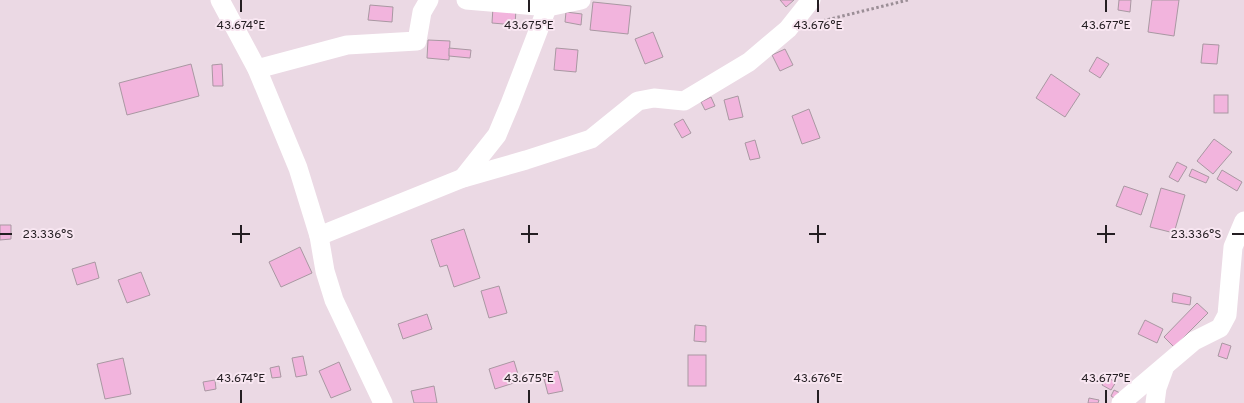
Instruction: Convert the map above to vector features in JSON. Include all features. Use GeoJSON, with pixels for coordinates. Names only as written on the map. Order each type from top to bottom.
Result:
{"type":"FeatureCollection","features":[{"type":"Feature","properties":{"kind":"street"},"geometry":{"type":"LineString","coordinates":[[220,0],[257,69],[298,168],[319,236],[325,271],[334,300],[380,402]]}},
{"type":"Feature","properties":{"kind":"street"},"geometry":{"type":"LineString","coordinates":[[257,69],[346,45],[417,41],[422,12],[429,0]]}},
{"type":"Feature","properties":{"kind":"street"},"geometry":{"type":"LineString","coordinates":[[466,0],[549,3],[581,0]]}},
{"type":"Feature","properties":{"kind":"street"},"geometry":{"type":"LineString","coordinates":[[319,236],[463,178],[591,139],[638,101],[654,98],[684,101],[748,62],[788,29],[811,0]]}},
{"type":"Feature","properties":{"kind":"street"},"geometry":{"type":"LineString","coordinates":[[463,178],[497,135],[549,3]]}},
{"type":"Feature","properties":{"kind":"street"},"geometry":{"type":"LineString","coordinates":[[1121,403],[1194,341],[1220,328],[1227,315],[1233,246],[1244,221]]}},
{"type":"Feature","properties":{"kind":"street"},"geometry":{"type":"LineString","coordinates":[[1155,403],[1157,388],[1165,366]]}},
{"type":"Feature","properties":{"kind":"path"},"geometry":{"type":"LineString","coordinates":[[816,22],[908,0]]}},
{"type":"Feature","properties":{"kind":"building"},"geometry":{"type":"Polygon","coordinates":[[[780,0],[794,0],[786,7],[780,0]]]}},
{"type":"Feature","properties":{"kind":"building"},"geometry":{"type":"Polygon","coordinates":[[[1119,0],[1131,0],[1130,12],[1118,10],[1119,0]]]}},
{"type":"Feature","properties":{"kind":"building"},"geometry":{"type":"Polygon","coordinates":[[[1152,0],[1179,0],[1174,36],[1148,32],[1152,0]]]}},
{"type":"Feature","properties":{"kind":"building"},"geometry":{"type":"Polygon","coordinates":[[[593,2],[631,6],[628,34],[590,30],[593,2]]]}},
{"type":"Feature","properties":{"kind":"building"},"geometry":{"type":"Polygon","coordinates":[[[370,5],[393,7],[392,22],[368,20],[370,5]]]}},
{"type":"Feature","properties":{"kind":"building"},"geometry":{"type":"Polygon","coordinates":[[[493,7],[516,9],[515,25],[492,23],[493,7]]]}},
{"type":"Feature","properties":{"kind":"building"},"geometry":{"type":"Polygon","coordinates":[[[566,12],[582,14],[581,25],[565,22],[566,12]]]}},
{"type":"Feature","properties":{"kind":"building"},"geometry":{"type":"Polygon","coordinates":[[[653,32],[663,57],[645,64],[635,39],[653,32]]]}},
{"type":"Feature","properties":{"kind":"building"},"geometry":{"type":"Polygon","coordinates":[[[428,40],[450,41],[449,60],[427,58],[428,40]]]}},
{"type":"Feature","properties":{"kind":"building"},"geometry":{"type":"Polygon","coordinates":[[[1203,44],[1219,45],[1217,64],[1201,63],[1203,44]]]}},
{"type":"Feature","properties":{"kind":"building"},"geometry":{"type":"Polygon","coordinates":[[[449,48],[471,50],[470,58],[449,56],[449,48]]]}},
{"type":"Feature","properties":{"kind":"building"},"geometry":{"type":"Polygon","coordinates":[[[556,48],[578,50],[576,72],[554,70],[556,48]]]}},
{"type":"Feature","properties":{"kind":"building"},"geometry":{"type":"Polygon","coordinates":[[[785,49],[793,65],[780,71],[772,55],[785,49]]]}},
{"type":"Feature","properties":{"kind":"building"},"geometry":{"type":"Polygon","coordinates":[[[1097,57],[1109,64],[1100,78],[1089,71],[1097,57]]]}},
{"type":"Feature","properties":{"kind":"building"},"geometry":{"type":"Polygon","coordinates":[[[191,64],[199,96],[127,115],[119,83],[191,64]]]}},
{"type":"Feature","properties":{"kind":"building"},"geometry":{"type":"Polygon","coordinates":[[[222,64],[223,86],[213,86],[212,65],[222,64]]]}},
{"type":"Feature","properties":{"kind":"building"},"geometry":{"type":"Polygon","coordinates":[[[1051,74],[1080,94],[1065,117],[1036,98],[1051,74]]]}},
{"type":"Feature","properties":{"kind":"building"},"geometry":{"type":"Polygon","coordinates":[[[1214,95],[1228,95],[1228,113],[1214,113],[1214,95]]]}},
{"type":"Feature","properties":{"kind":"building"},"geometry":{"type":"Polygon","coordinates":[[[738,96],[743,117],[729,120],[724,100],[738,96]]]}},
{"type":"Feature","properties":{"kind":"building"},"geometry":{"type":"Polygon","coordinates":[[[711,97],[715,106],[705,110],[701,102],[711,97]]]}},
{"type":"Feature","properties":{"kind":"building"},"geometry":{"type":"Polygon","coordinates":[[[809,109],[820,138],[802,144],[792,116],[809,109]]]}},
{"type":"Feature","properties":{"kind":"building"},"geometry":{"type":"Polygon","coordinates":[[[683,119],[691,133],[682,138],[674,124],[683,119]]]}},
{"type":"Feature","properties":{"kind":"building"},"geometry":{"type":"Polygon","coordinates":[[[1214,139],[1232,152],[1213,174],[1197,161],[1214,139]]]}},
{"type":"Feature","properties":{"kind":"building"},"geometry":{"type":"Polygon","coordinates":[[[755,140],[760,158],[750,160],[745,143],[755,140]]]}},
{"type":"Feature","properties":{"kind":"building"},"geometry":{"type":"Polygon","coordinates":[[[1177,162],[1187,167],[1178,182],[1169,177],[1177,162]]]}},
{"type":"Feature","properties":{"kind":"building"},"geometry":{"type":"Polygon","coordinates":[[[1192,169],[1209,177],[1206,183],[1189,176],[1192,169]]]}},
{"type":"Feature","properties":{"kind":"building"},"geometry":{"type":"Polygon","coordinates":[[[1222,170],[1242,182],[1237,191],[1217,179],[1222,170]]]}},
{"type":"Feature","properties":{"kind":"building"},"geometry":{"type":"Polygon","coordinates":[[[1124,186],[1148,194],[1141,215],[1116,206],[1124,186]]]}},
{"type":"Feature","properties":{"kind":"building"},"geometry":{"type":"Polygon","coordinates":[[[1161,188],[1185,195],[1174,233],[1150,227],[1161,188]]]}},
{"type":"Feature","properties":{"kind":"building"},"geometry":{"type":"Polygon","coordinates":[[[0,225],[11,225],[11,239],[0,240],[0,225]]]}},
{"type":"Feature","properties":{"kind":"building"},"geometry":{"type":"Polygon","coordinates":[[[464,229],[480,278],[454,287],[447,265],[440,267],[431,240],[464,229]]]}},
{"type":"Feature","properties":{"kind":"building"},"geometry":{"type":"Polygon","coordinates":[[[300,247],[312,273],[281,287],[269,262],[300,247]]]}},
{"type":"Feature","properties":{"kind":"building"},"geometry":{"type":"Polygon","coordinates":[[[95,262],[99,278],[77,285],[72,269],[95,262]]]}},
{"type":"Feature","properties":{"kind":"building"},"geometry":{"type":"Polygon","coordinates":[[[141,272],[150,295],[127,303],[118,280],[141,272]]]}},
{"type":"Feature","properties":{"kind":"building"},"geometry":{"type":"Polygon","coordinates":[[[499,286],[507,313],[489,318],[481,291],[499,286]]]}},
{"type":"Feature","properties":{"kind":"building"},"geometry":{"type":"Polygon","coordinates":[[[1173,293],[1191,297],[1190,305],[1172,302],[1173,293]]]}},
{"type":"Feature","properties":{"kind":"building"},"geometry":{"type":"Polygon","coordinates":[[[1197,303],[1208,313],[1174,347],[1164,337],[1197,303]]]}},
{"type":"Feature","properties":{"kind":"building"},"geometry":{"type":"Polygon","coordinates":[[[427,314],[432,329],[403,339],[398,324],[427,314]]]}},
{"type":"Feature","properties":{"kind":"building"},"geometry":{"type":"Polygon","coordinates":[[[1145,320],[1163,329],[1157,343],[1138,334],[1145,320]]]}},
{"type":"Feature","properties":{"kind":"building"},"geometry":{"type":"Polygon","coordinates":[[[695,325],[706,326],[706,342],[694,341],[695,325]]]}},
{"type":"Feature","properties":{"kind":"building"},"geometry":{"type":"Polygon","coordinates":[[[1222,343],[1231,346],[1227,359],[1218,356],[1222,343]]]}},
{"type":"Feature","properties":{"kind":"building"},"geometry":{"type":"Polygon","coordinates":[[[688,355],[706,355],[706,386],[688,386],[688,355]]]}},
{"type":"Feature","properties":{"kind":"building"},"geometry":{"type":"Polygon","coordinates":[[[303,356],[307,375],[296,377],[292,358],[303,356]]]}},
{"type":"Feature","properties":{"kind":"building"},"geometry":{"type":"Polygon","coordinates":[[[123,358],[131,394],[105,399],[97,364],[123,358]]]}},
{"type":"Feature","properties":{"kind":"building"},"geometry":{"type":"Polygon","coordinates":[[[514,361],[520,381],[495,389],[489,369],[514,361]]]}},
{"type":"Feature","properties":{"kind":"building"},"geometry":{"type":"Polygon","coordinates":[[[339,362],[351,390],[331,398],[319,371],[339,362]]]}},
{"type":"Feature","properties":{"kind":"building"},"geometry":{"type":"Polygon","coordinates":[[[279,366],[281,377],[272,378],[270,368],[279,366]]]}},
{"type":"Feature","properties":{"kind":"building"},"geometry":{"type":"Polygon","coordinates":[[[558,371],[563,391],[548,394],[543,375],[558,371]]]}},
{"type":"Feature","properties":{"kind":"building"},"geometry":{"type":"Polygon","coordinates":[[[1106,377],[1116,382],[1111,390],[1102,385],[1106,377]]]}},
{"type":"Feature","properties":{"kind":"building"},"geometry":{"type":"Polygon","coordinates":[[[215,380],[216,389],[205,391],[203,382],[215,380]]]}},
{"type":"Feature","properties":{"kind":"building"},"geometry":{"type":"Polygon","coordinates":[[[434,386],[437,403],[414,403],[411,391],[434,386]]]}},
{"type":"Feature","properties":{"kind":"building"},"geometry":{"type":"Polygon","coordinates":[[[1114,390],[1120,393],[1117,400],[1111,396],[1114,390]]]}},
{"type":"Feature","properties":{"kind":"building"},"geometry":{"type":"Polygon","coordinates":[[[1089,398],[1099,400],[1098,403],[1088,403],[1089,398]]]}}]}
